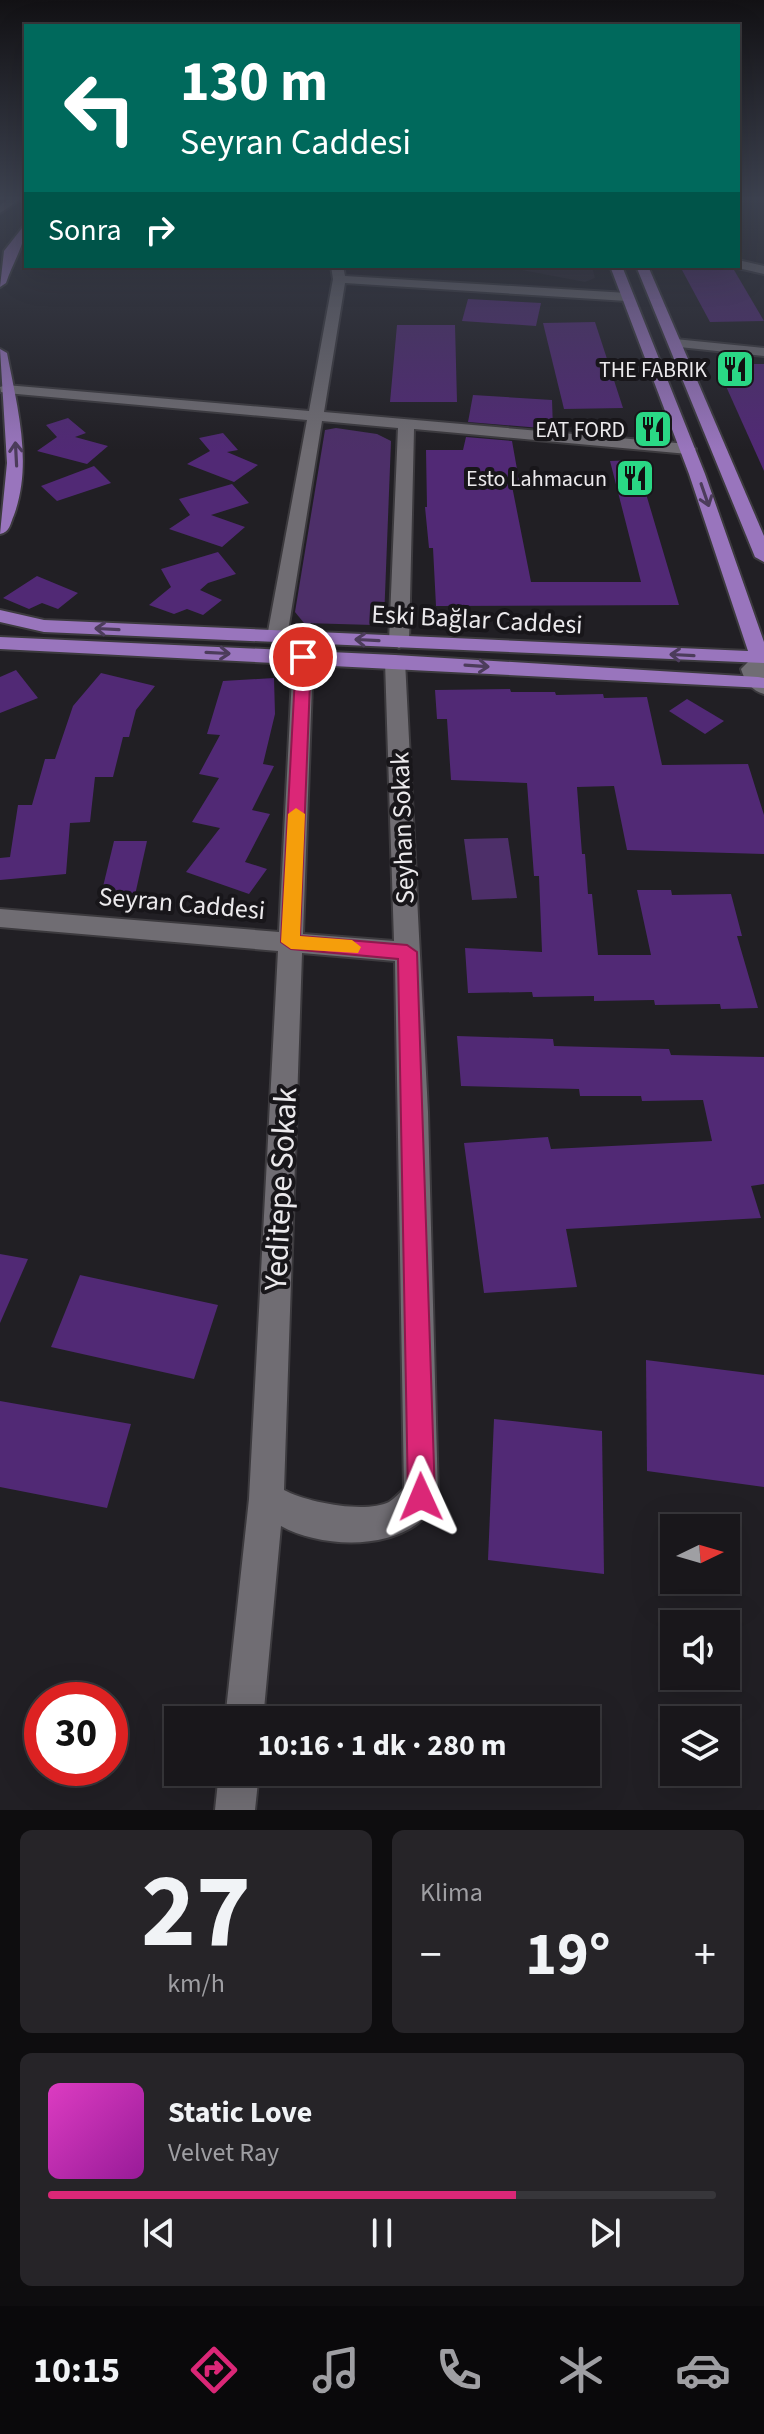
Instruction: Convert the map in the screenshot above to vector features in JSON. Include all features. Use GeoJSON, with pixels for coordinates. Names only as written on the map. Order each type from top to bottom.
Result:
{"type":"FeatureCollection","features":[{"type":"Feature","properties":{"kind":"main road"},"geometry":{"type":"LineString","coordinates":[[621,281],[688,449],[762,658]]}},
{"type":"Feature","properties":{"kind":"main road"},"geometry":{"type":"LineString","coordinates":[[649,281],[764,557]]}},
{"type":"Feature","properties":{"kind":"main road"},"geometry":{"type":"LineString","coordinates":[[0,353],[15,436],[17,478],[0,529]]}},
{"type":"Feature","properties":{"kind":"main road","name":"Eski Bağlar Caddesi"},"geometry":{"type":"LineString","coordinates":[[0,616],[44,626],[277,637],[397,652],[761,686]]}},
{"type":"Feature","properties":{"kind":"main road","name":"Eski Bağlar Caddesi"},"geometry":{"type":"LineString","coordinates":[[0,643],[303,657],[397,652],[762,658]]}},
{"type":"Feature","properties":{"kind":"street"},"geometry":{"type":"LineString","coordinates":[[277,637],[337,281]]}},
{"type":"Feature","properties":{"kind":"street"},"geometry":{"type":"LineString","coordinates":[[440,281],[627,297]]}},
{"type":"Feature","properties":{"kind":"street"},"geometry":{"type":"LineString","coordinates":[[675,343],[764,352]]}},
{"type":"Feature","properties":{"kind":"street"},"geometry":{"type":"LineString","coordinates":[[6,389],[688,449]]}},
{"type":"Feature","properties":{"kind":"street","name":"Seyhan Sokak"},"geometry":{"type":"LineString","coordinates":[[266,1499],[301,1518],[339,1523],[395,1520],[421,1497],[397,652],[406,425]]}},
{"type":"Feature","properties":{"kind":"street","name":"Yeditepe Sokak"},"geometry":{"type":"LineString","coordinates":[[245,1706],[266,1499],[303,657]]}},
{"type":"Feature","properties":{"kind":"street"},"geometry":{"type":"LineString","coordinates":[[761,686],[751,669],[762,658]]}},
{"type":"Feature","properties":{"kind":"street","name":"Seyran Caddesi"},"geometry":{"type":"LineString","coordinates":[[0,918],[407,952]]}},
{"type":"Feature","properties":{"kind":"street"},"geometry":{"type":"LineString","coordinates":[[235,1810],[238,1786]]}},
{"type":"Feature","properties":{"kind":"shaded area"},"geometry":{"type":"Polygon","coordinates":[[[336,428],[377,434],[391,441],[384,620],[373,625],[304,623],[295,612],[325,430],[336,428]]]}},
{"type":"Feature","properties":{"kind":"shaded area"},"geometry":{"type":"Polygon","coordinates":[[[508,838],[517,898],[472,900],[464,839],[508,838]]]}},
{"type":"Feature","properties":{"kind":"building"},"geometry":{"type":"Polygon","coordinates":[[[688,281],[741,281],[764,321],[710,322],[688,281]]]}},
{"type":"Feature","properties":{"kind":"building"},"geometry":{"type":"Polygon","coordinates":[[[468,299],[541,303],[536,326],[462,321],[468,299]]]}},
{"type":"Feature","properties":{"kind":"building"},"geometry":{"type":"Polygon","coordinates":[[[595,322],[623,408],[564,409],[543,323],[595,322]]]}},
{"type":"Feature","properties":{"kind":"building"},"geometry":{"type":"Polygon","coordinates":[[[397,325],[455,325],[457,402],[390,402],[397,325]]]}},
{"type":"Feature","properties":{"kind":"building"},"geometry":{"type":"Polygon","coordinates":[[[716,364],[764,364],[764,471],[716,364]]]}},
{"type":"Feature","properties":{"kind":"building"},"geometry":{"type":"Polygon","coordinates":[[[473,395],[552,400],[553,429],[468,422],[473,395]]]}},
{"type":"Feature","properties":{"kind":"building"},"geometry":{"type":"Polygon","coordinates":[[[68,418],[86,433],[75,437],[108,446],[87,464],[37,451],[57,437],[46,425],[68,418]]]}},
{"type":"Feature","properties":{"kind":"building"},"geometry":{"type":"Polygon","coordinates":[[[223,433],[238,450],[227,452],[258,465],[234,482],[187,464],[210,451],[199,438],[223,433]]]}},
{"type":"Feature","properties":{"kind":"building"},"geometry":{"type":"Polygon","coordinates":[[[466,437],[512,441],[520,486],[512,486],[531,582],[641,582],[610,461],[636,460],[679,605],[436,606],[433,548],[429,548],[425,507],[426,450],[463,450],[466,437]]]}},
{"type":"Feature","properties":{"kind":"building"},"geometry":{"type":"Polygon","coordinates":[[[94,466],[111,483],[57,501],[41,486],[94,466]]]}},
{"type":"Feature","properties":{"kind":"building"},"geometry":{"type":"Polygon","coordinates":[[[232,484],[249,503],[211,515],[245,527],[222,547],[169,529],[190,515],[179,499],[232,484]]]}},
{"type":"Feature","properties":{"kind":"building"},"geometry":{"type":"Polygon","coordinates":[[[218,552],[236,574],[208,583],[200,590],[222,600],[203,615],[187,609],[174,614],[149,605],[171,587],[161,569],[218,552]]]}},
{"type":"Feature","properties":{"kind":"building"},"geometry":{"type":"Polygon","coordinates":[[[37,576],[78,593],[58,609],[42,603],[29,609],[3,598],[37,576]]]}},
{"type":"Feature","properties":{"kind":"building"},"geometry":{"type":"Polygon","coordinates":[[[16,670],[38,698],[0,713],[0,677],[16,670]]]}},
{"type":"Feature","properties":{"kind":"building"},"geometry":{"type":"Polygon","coordinates":[[[101,673],[155,686],[136,710],[129,737],[123,737],[113,777],[95,777],[90,822],[70,823],[66,874],[0,880],[0,858],[10,857],[18,805],[32,805],[45,759],[55,759],[73,706],[101,673]]]}},
{"type":"Feature","properties":{"kind":"building"},"geometry":{"type":"Polygon","coordinates":[[[274,678],[275,714],[263,764],[274,766],[252,810],[270,814],[245,862],[267,869],[249,894],[186,872],[220,828],[192,822],[219,778],[199,774],[220,735],[207,734],[223,681],[274,678]]]}},
{"type":"Feature","properties":{"kind":"building"},"geometry":{"type":"Polygon","coordinates":[[[510,689],[511,692],[555,692],[556,695],[603,694],[604,698],[647,697],[662,765],[748,764],[764,815],[764,854],[627,850],[614,786],[577,787],[582,854],[585,854],[588,894],[592,894],[598,955],[651,955],[637,890],[671,890],[672,895],[731,894],[742,936],[737,936],[758,1008],[721,1009],[720,1004],[655,1005],[654,1000],[594,1001],[594,996],[533,997],[532,992],[468,993],[465,948],[542,952],[539,876],[534,876],[527,783],[451,780],[447,719],[437,719],[435,690],[510,689]]]}},
{"type":"Feature","properties":{"kind":"building"},"geometry":{"type":"Polygon","coordinates":[[[687,699],[724,721],[705,734],[669,711],[687,699]]]}},
{"type":"Feature","properties":{"kind":"building"},"geometry":{"type":"Polygon","coordinates":[[[114,841],[147,841],[135,895],[101,895],[114,841]]]}},
{"type":"Feature","properties":{"kind":"building"},"geometry":{"type":"Polygon","coordinates":[[[457,1036],[553,1039],[554,1046],[669,1049],[671,1055],[764,1057],[764,1184],[751,1186],[761,1218],[566,1229],[577,1287],[484,1293],[464,1143],[548,1137],[551,1149],[712,1141],[703,1100],[642,1101],[641,1096],[580,1096],[579,1089],[461,1086],[457,1036]]]}},
{"type":"Feature","properties":{"kind":"building"},"geometry":{"type":"Polygon","coordinates":[[[0,1254],[28,1259],[0,1323],[0,1254]]]}},
{"type":"Feature","properties":{"kind":"building"},"geometry":{"type":"Polygon","coordinates":[[[80,1275],[218,1305],[194,1379],[51,1347],[80,1275]]]}},
{"type":"Feature","properties":{"kind":"building"},"geometry":{"type":"Polygon","coordinates":[[[646,1360],[764,1375],[764,1487],[647,1471],[646,1360]]]}},
{"type":"Feature","properties":{"kind":"building"},"geometry":{"type":"Polygon","coordinates":[[[0,1401],[131,1424],[107,1508],[0,1487],[0,1401]]]}},
{"type":"Feature","properties":{"kind":"building"},"geometry":{"type":"Polygon","coordinates":[[[494,1419],[602,1431],[604,1574],[488,1560],[494,1419]]]}},
{"type":"Feature","properties":{"kind":"slow traffic"},"geometry":{"type":"LineString","coordinates":[[296,814],[291,942],[352,947]]}},
{"type":"Feature","properties":{"kind":"place","name":"THE FABRIK"},"geometry":{"type":"Point","coordinates":[735,369]}},
{"type":"Feature","properties":{"kind":"place","name":"EAT FORD"},"geometry":{"type":"Point","coordinates":[653,429]}},
{"type":"Feature","properties":{"kind":"place","name":"Esto Lahmacun"},"geometry":{"type":"Point","coordinates":[635,478]}},
{"type":"Feature","properties":{"kind":"route"},"geometry":{"type":"LineString","coordinates":[[303,657],[291,942],[407,952],[414,1112],[421,1497]]}}]}
